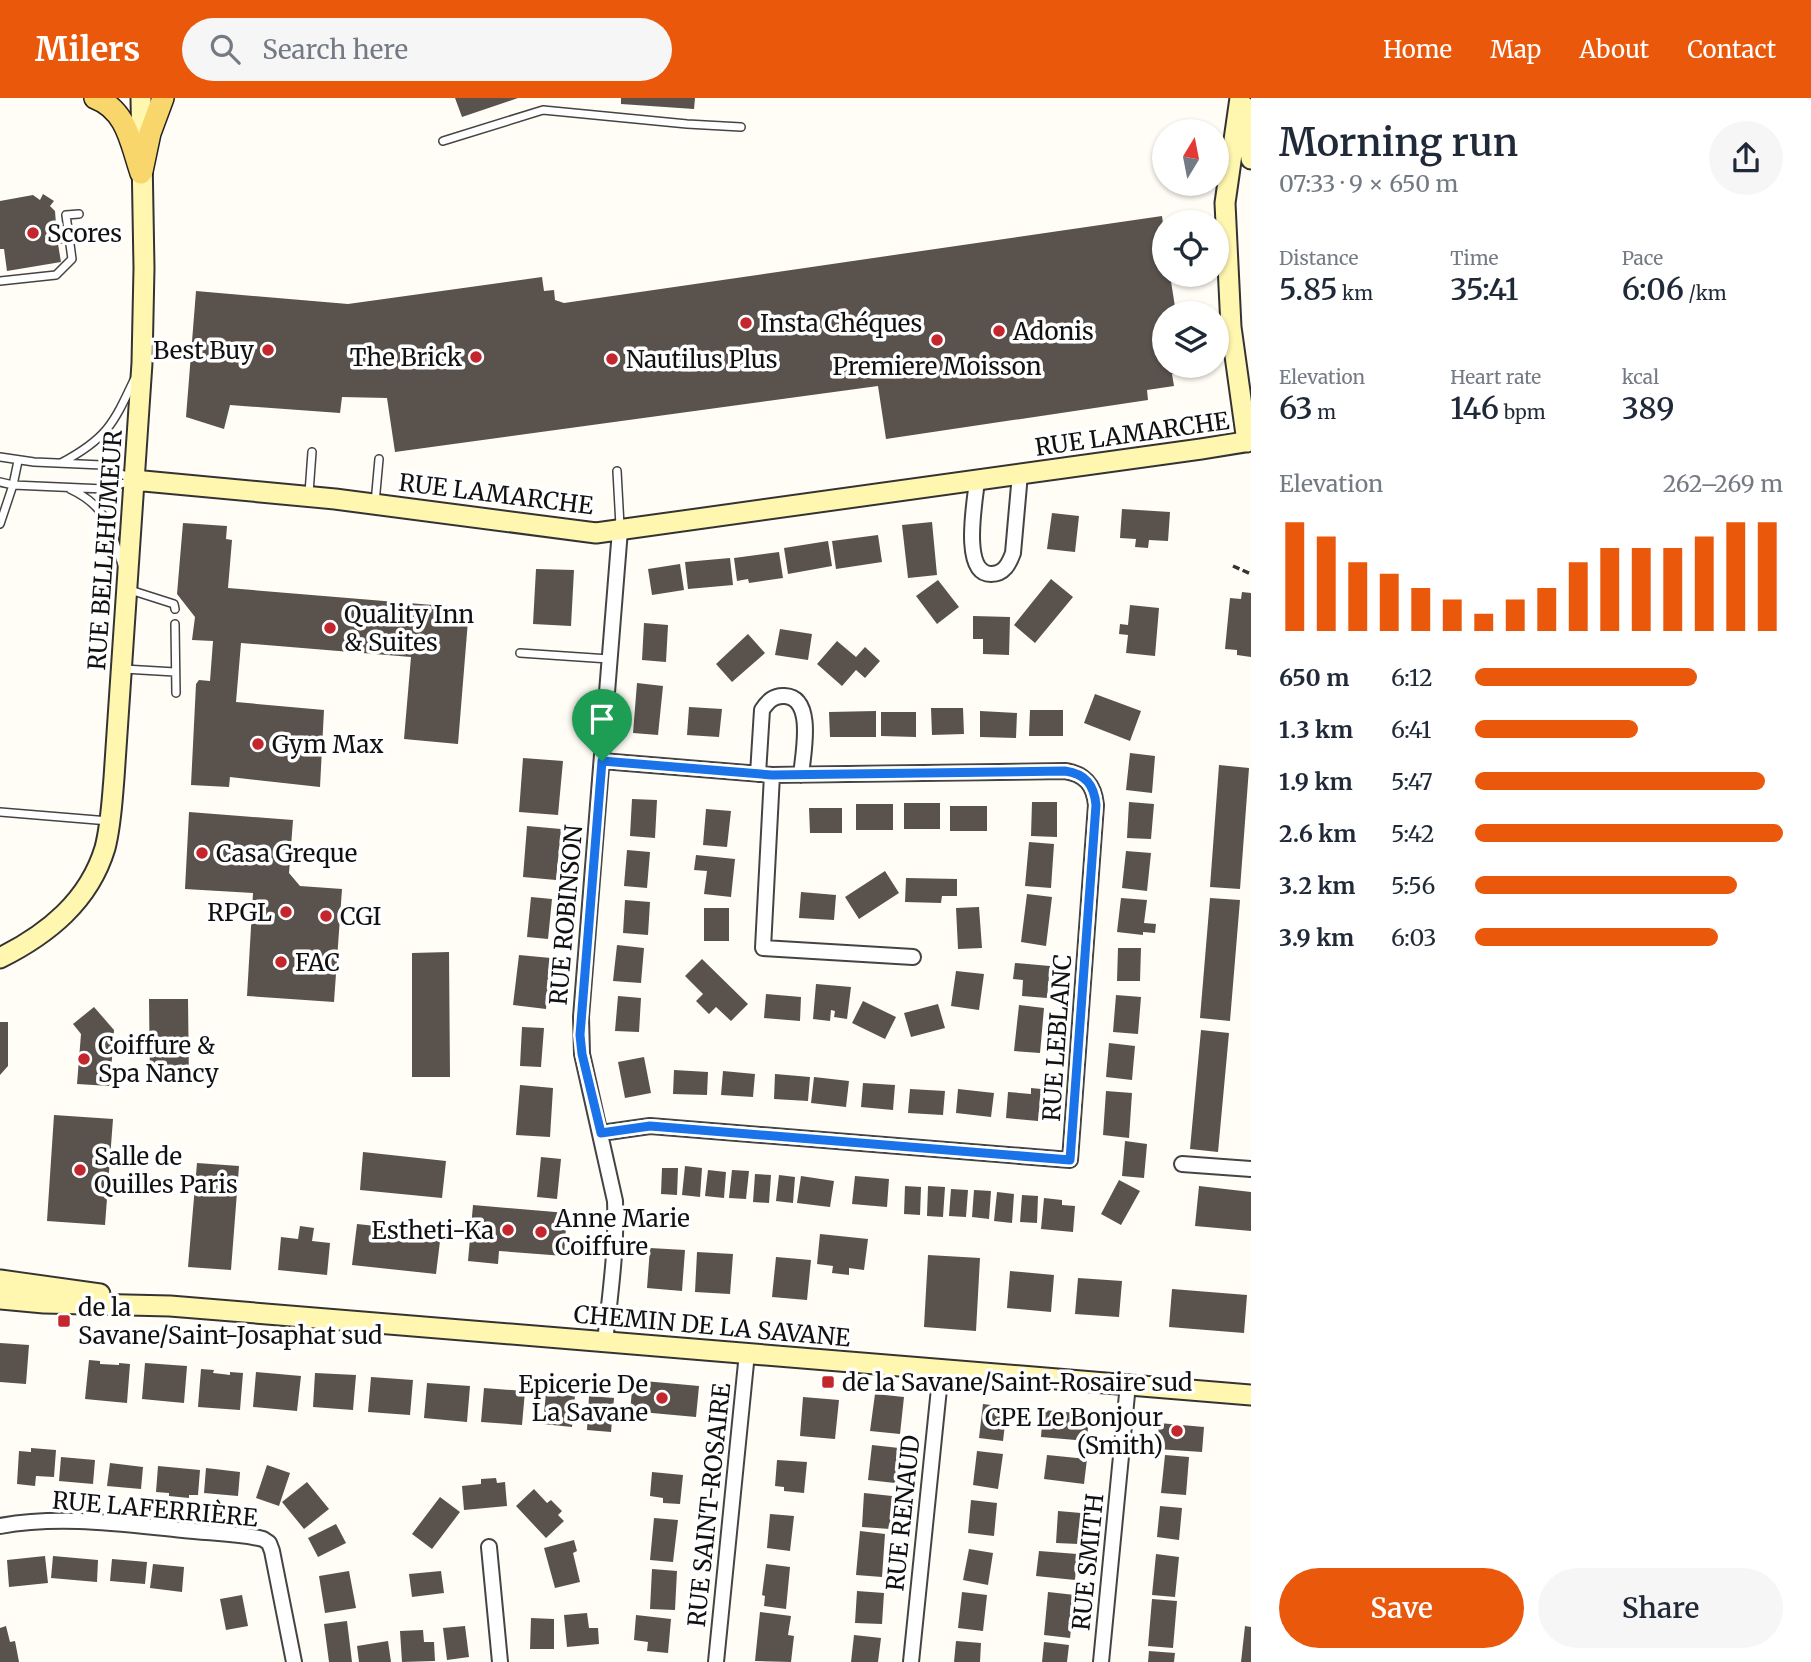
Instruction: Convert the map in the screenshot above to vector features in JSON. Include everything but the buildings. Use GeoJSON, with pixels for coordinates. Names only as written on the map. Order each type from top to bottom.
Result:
{"type":"FeatureCollection","features":[{"type":"Feature","properties":{"kind":"main road"},"geometry":{"type":"LineString","coordinates":[[95,98],[105,102],[124,121],[141,173]]}},
{"type":"Feature","properties":{"kind":"main road"},"geometry":{"type":"LineString","coordinates":[[141,173],[150,133],[163,98]]}},
{"type":"Feature","properties":{"kind":"street","name":"RUE BELLEHUMEUR"},"geometry":{"type":"LineString","coordinates":[[0,958],[44,933],[75,903],[98,866],[110,821],[142,363],[144,268],[141,98]]}},
{"type":"Feature","properties":{"kind":"street"},"geometry":{"type":"LineString","coordinates":[[1240,98],[1225,214],[1231,327],[1249,441]]}},
{"type":"Feature","properties":{"kind":"street"},"geometry":{"type":"LineString","coordinates":[[1246,98],[1251,159]]}},
{"type":"Feature","properties":{"kind":"street","name":"RUE LAMARCHE"},"geometry":{"type":"LineString","coordinates":[[133,480],[375,503],[596,533],[1249,441]]}},
{"type":"Feature","properties":{"kind":"street","name":"RUE LAMARCHE"},"geometry":{"type":"LineString","coordinates":[[977,481],[972,549],[974,561],[980,571],[996,574],[1003,571],[1013,553],[1020,474]]}},
{"type":"Feature","properties":{"kind":"street","name":"RUE ROBINSON"},"geometry":{"type":"LineString","coordinates":[[606,1342],[616,1217],[613,1187],[580,1035],[620,530]]}},
{"type":"Feature","properties":{"kind":"street"},"geometry":{"type":"LineString","coordinates":[[801,775],[804,713],[800,703],[789,696],[779,696],[768,701],[762,710],[765,774],[763,948],[912,957]]}},
{"type":"Feature","properties":{"kind":"street","name":"RUE LEBLANC"},"geometry":{"type":"LineString","coordinates":[[601,1133],[650,1126],[1070,1160],[1096,805],[1095,794],[1085,778],[1075,772],[1065,771],[801,775],[602,761]]}},
{"type":"Feature","properties":{"kind":"street"},"geometry":{"type":"LineString","coordinates":[[1182,1164],[1251,1169]]}},
{"type":"Feature","properties":{"kind":"street","name":"CHEMIN DE LA SAVANE"},"geometry":{"type":"LineString","coordinates":[[0,1280],[34,1283],[170,1306]]}},
{"type":"Feature","properties":{"kind":"street","name":"CHEMIN DE LA SAVANE"},"geometry":{"type":"LineString","coordinates":[[0,1299],[44,1303],[170,1306],[1251,1395]]}},
{"type":"Feature","properties":{"kind":"street","name":"RUE SAINT-ROSAIRE"},"geometry":{"type":"LineString","coordinates":[[716,1662],[747,1353]]}},
{"type":"Feature","properties":{"kind":"street","name":"RUE RENAUD"},"geometry":{"type":"LineString","coordinates":[[911,1662],[941,1369]]}},
{"type":"Feature","properties":{"kind":"street","name":"RUE SMITH"},"geometry":{"type":"LineString","coordinates":[[1101,1662],[1128,1384]]}},
{"type":"Feature","properties":{"kind":"street","name":"RUE LAFERRIÈRE"},"geometry":{"type":"LineString","coordinates":[[0,1526],[59,1520],[263,1539],[269,1543],[272,1551],[294,1662]]}},
{"type":"Feature","properties":{"kind":"street"},"geometry":{"type":"LineString","coordinates":[[489,1547],[500,1662]]}},
{"type":"Feature","properties":{"kind":"lane"},"geometry":{"type":"LineString","coordinates":[[443,141],[543,110],[741,127]]}},
{"type":"Feature","properties":{"kind":"lane"},"geometry":{"type":"LineString","coordinates":[[0,281],[56,275],[72,259],[66,215],[79,214]]}},
{"type":"Feature","properties":{"kind":"lane"},"geometry":{"type":"LineString","coordinates":[[61,463],[95,443],[114,422],[142,363]]}},
{"type":"Feature","properties":{"kind":"lane"},"geometry":{"type":"LineString","coordinates":[[309,496],[312,452]]}},
{"type":"Feature","properties":{"kind":"lane"},"geometry":{"type":"LineString","coordinates":[[0,457],[18,461],[102,464],[133,480]]}},
{"type":"Feature","properties":{"kind":"lane"},"geometry":{"type":"LineString","coordinates":[[375,503],[379,459]]}},
{"type":"Feature","properties":{"kind":"lane"},"geometry":{"type":"LineString","coordinates":[[0,524],[18,461]]}},
{"type":"Feature","properties":{"kind":"lane"},"geometry":{"type":"LineString","coordinates":[[617,471],[620,530]]}},
{"type":"Feature","properties":{"kind":"lane"},"geometry":{"type":"LineString","coordinates":[[0,482],[13,485],[104,489],[133,480]]}},
{"type":"Feature","properties":{"kind":"lane"},"geometry":{"type":"LineString","coordinates":[[63,486],[90,501],[106,518],[112,530],[127,585],[174,604],[174,609]]}},
{"type":"Feature","properties":{"kind":"lane"},"geometry":{"type":"LineString","coordinates":[[175,624],[176,693]]}},
{"type":"Feature","properties":{"kind":"lane"},"geometry":{"type":"LineString","coordinates":[[520,653],[610,660]]}},
{"type":"Feature","properties":{"kind":"lane"},"geometry":{"type":"LineString","coordinates":[[121,669],[175,672]]}},
{"type":"Feature","properties":{"kind":"lane"},"geometry":{"type":"LineString","coordinates":[[0,812],[110,821]]}},
{"type":"Feature","properties":{"kind":"path"},"geometry":{"type":"LineString","coordinates":[[1233,566],[1251,574]]}},
{"type":"Feature","properties":{"kind":"place","name":"Scores"},"geometry":{"type":"Point","coordinates":[33,233]}},
{"type":"Feature","properties":{"kind":"place","name":"Insta Chéques"},"geometry":{"type":"Point","coordinates":[746,323]}},
{"type":"Feature","properties":{"kind":"place","name":"Adonis"},"geometry":{"type":"Point","coordinates":[999,331]}},
{"type":"Feature","properties":{"kind":"place","name":"Premiere Moisson"},"geometry":{"type":"Point","coordinates":[937,340]}},
{"type":"Feature","properties":{"kind":"place","name":"Best Buy"},"geometry":{"type":"Point","coordinates":[268,350]}},
{"type":"Feature","properties":{"kind":"place","name":"The Brick"},"geometry":{"type":"Point","coordinates":[476,357]}},
{"type":"Feature","properties":{"kind":"place","name":"Nautilus Plus"},"geometry":{"type":"Point","coordinates":[612,359]}},
{"type":"Feature","properties":{"kind":"place","name":"Quality Inn & Suites"},"geometry":{"type":"Point","coordinates":[330,628]}},
{"type":"Feature","properties":{"kind":"place","name":"Gym Max"},"geometry":{"type":"Point","coordinates":[258,744]}},
{"type":"Feature","properties":{"kind":"place","name":"Casa Greque"},"geometry":{"type":"Point","coordinates":[202,853]}},
{"type":"Feature","properties":{"kind":"place","name":"RPGL"},"geometry":{"type":"Point","coordinates":[286,912]}},
{"type":"Feature","properties":{"kind":"place","name":"CGI"},"geometry":{"type":"Point","coordinates":[326,916]}},
{"type":"Feature","properties":{"kind":"place","name":"FAC"},"geometry":{"type":"Point","coordinates":[281,962]}},
{"type":"Feature","properties":{"kind":"place","name":"Coiffure & Spa Nancy"},"geometry":{"type":"Point","coordinates":[84,1059]}},
{"type":"Feature","properties":{"kind":"place","name":"Salle de Quilles Paris"},"geometry":{"type":"Point","coordinates":[80,1170]}},
{"type":"Feature","properties":{"kind":"place","name":"Estheti-Ka"},"geometry":{"type":"Point","coordinates":[508,1230]}},
{"type":"Feature","properties":{"kind":"place","name":"Anne Marie Coiffure"},"geometry":{"type":"Point","coordinates":[541,1232]}},
{"type":"Feature","properties":{"kind":"place","name":"de la Savane/Saint-Josaphat sud"},"geometry":{"type":"Point","coordinates":[64,1321]}},
{"type":"Feature","properties":{"kind":"place","name":"de la Savane/Saint-Rosaire sud"},"geometry":{"type":"Point","coordinates":[828,1382]}},
{"type":"Feature","properties":{"kind":"place","name":"Epicerie De La Savane"},"geometry":{"type":"Point","coordinates":[662,1398]}},
{"type":"Feature","properties":{"kind":"place","name":"CPE Le Bonjour (Smith)"},"geometry":{"type":"Point","coordinates":[1177,1431]}},
{"type":"Feature","properties":{"kind":"route"},"geometry":{"type":"LineString","coordinates":[[602,761],[772,775],[1065,771],[1075,772],[1085,778],[1095,794],[1096,805],[1070,1160],[650,1126],[601,1133],[580,1035],[602,761]]}}]}
